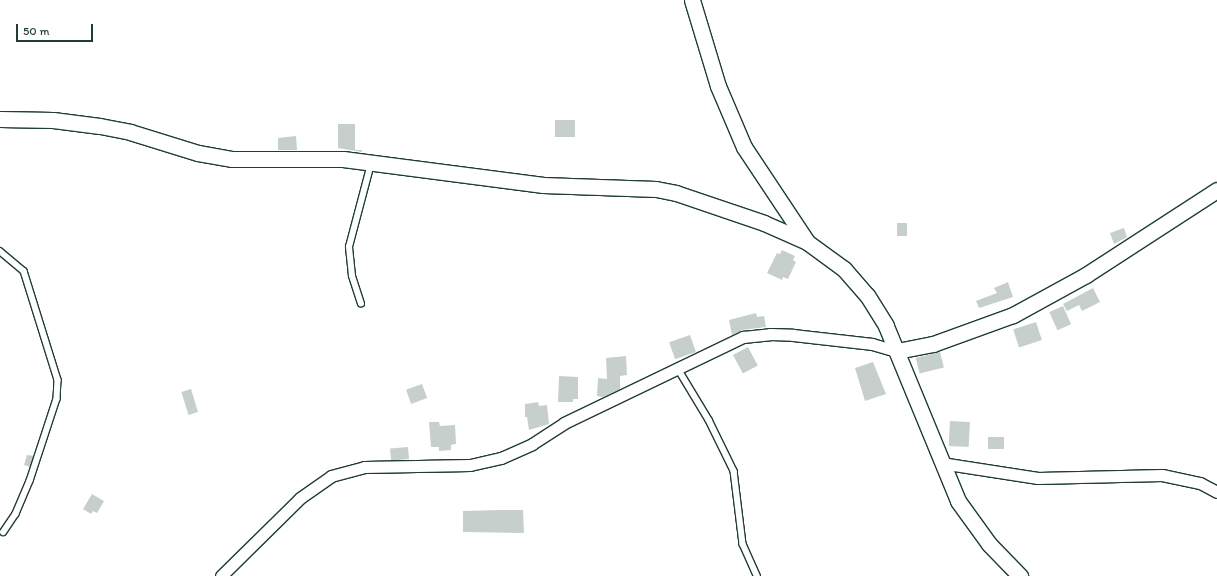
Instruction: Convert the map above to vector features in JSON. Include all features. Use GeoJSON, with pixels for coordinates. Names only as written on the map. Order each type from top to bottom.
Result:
{"type":"FeatureCollection","features":[{"type":"Feature","properties":{"kind":"street"},"geometry":{"type":"LineString","coordinates":[[692,0],[718,86],[744,147],[807,242]]}},
{"type":"Feature","properties":{"kind":"street"},"geometry":{"type":"LineString","coordinates":[[0,119],[53,120],[100,126],[130,132],[198,153],[232,159],[372,161],[543,185],[656,188],[764,223],[807,242],[833,259],[857,282],[878,312],[897,351],[941,463],[966,515],[1020,576]]}},
{"type":"Feature","properties":{"kind":"street"},"geometry":{"type":"LineString","coordinates":[[221,576],[300,498],[331,476],[364,467],[470,465],[501,458],[532,444],[564,423],[586,414],[677,367],[722,346],[754,335],[793,335],[872,344],[897,351],[933,344],[1013,315],[1086,275],[1217,190]]}},
{"type":"Feature","properties":{"kind":"street"},"geometry":{"type":"LineString","coordinates":[[941,463],[1038,478],[1162,475],[1200,484],[1217,492]]}},
{"type":"Feature","properties":{"kind":"lane"},"geometry":{"type":"LineString","coordinates":[[361,304],[352,276],[349,247],[372,161]]}},
{"type":"Feature","properties":{"kind":"lane"},"geometry":{"type":"LineString","coordinates":[[0,251],[24,271],[58,380],[57,399],[30,481],[16,514],[4,532]]}},
{"type":"Feature","properties":{"kind":"lane"},"geometry":{"type":"LineString","coordinates":[[677,367],[709,420],[734,471],[743,544],[757,576]]}},
{"type":"Feature","properties":{"kind":"building"},"geometry":{"type":"Polygon","coordinates":[[[555,120],[575,120],[575,137],[555,137],[555,120]]]}},
{"type":"Feature","properties":{"kind":"building"},"geometry":{"type":"Polygon","coordinates":[[[338,124],[355,124],[355,150],[362,150],[362,152],[338,148],[338,124]]]}},
{"type":"Feature","properties":{"kind":"building"},"geometry":{"type":"Polygon","coordinates":[[[296,136],[297,150],[278,150],[278,138],[296,136]]]}},
{"type":"Feature","properties":{"kind":"building"},"geometry":{"type":"Polygon","coordinates":[[[897,223],[907,223],[907,236],[897,236],[897,223]]]}},
{"type":"Feature","properties":{"kind":"building"},"geometry":{"type":"Polygon","coordinates":[[[1124,228],[1127,237],[1114,244],[1110,233],[1124,228]]]}},
{"type":"Feature","properties":{"kind":"building"},"geometry":{"type":"Polygon","coordinates":[[[782,250],[795,256],[793,260],[796,262],[788,279],[783,277],[782,280],[767,273],[777,253],[780,254],[782,250]]]}},
{"type":"Feature","properties":{"kind":"building"},"geometry":{"type":"Polygon","coordinates":[[[1008,282],[1013,297],[979,308],[976,301],[997,293],[994,288],[1008,282]]]}},
{"type":"Feature","properties":{"kind":"building"},"geometry":{"type":"Polygon","coordinates":[[[1093,288],[1100,302],[1082,311],[1079,305],[1067,311],[1063,304],[1093,288]]]}},
{"type":"Feature","properties":{"kind":"building"},"geometry":{"type":"Polygon","coordinates":[[[1063,306],[1071,324],[1057,330],[1049,312],[1063,306]]]}},
{"type":"Feature","properties":{"kind":"building"},"geometry":{"type":"Polygon","coordinates":[[[756,313],[757,317],[764,316],[766,327],[742,330],[732,335],[729,320],[756,313]]]}},
{"type":"Feature","properties":{"kind":"building"},"geometry":{"type":"Polygon","coordinates":[[[1036,322],[1042,340],[1019,347],[1013,329],[1036,322]]]}},
{"type":"Feature","properties":{"kind":"building"},"geometry":{"type":"Polygon","coordinates":[[[690,335],[696,352],[675,359],[669,342],[690,335]]]}},
{"type":"Feature","properties":{"kind":"building"},"geometry":{"type":"Polygon","coordinates":[[[748,347],[758,366],[743,374],[733,355],[748,347]]]}},
{"type":"Feature","properties":{"kind":"building"},"geometry":{"type":"Polygon","coordinates":[[[940,352],[944,368],[920,374],[916,358],[940,352]]]}},
{"type":"Feature","properties":{"kind":"building"},"geometry":{"type":"Polygon","coordinates":[[[626,356],[627,375],[620,376],[620,389],[603,397],[597,396],[598,378],[607,379],[606,358],[626,356]]]}},
{"type":"Feature","properties":{"kind":"building"},"geometry":{"type":"Polygon","coordinates":[[[873,362],[886,394],[865,401],[855,368],[873,362]]]}},
{"type":"Feature","properties":{"kind":"building"},"geometry":{"type":"Polygon","coordinates":[[[559,376],[578,377],[578,399],[573,399],[573,402],[558,402],[559,376]]]}},
{"type":"Feature","properties":{"kind":"building"},"geometry":{"type":"Polygon","coordinates":[[[422,384],[427,398],[411,404],[406,390],[422,384]]]}},
{"type":"Feature","properties":{"kind":"building"},"geometry":{"type":"Polygon","coordinates":[[[191,389],[198,412],[188,415],[181,392],[191,389]]]}},
{"type":"Feature","properties":{"kind":"building"},"geometry":{"type":"Polygon","coordinates":[[[538,402],[539,406],[547,405],[549,424],[529,430],[527,417],[525,417],[525,404],[538,402]]]}},
{"type":"Feature","properties":{"kind":"building"},"geometry":{"type":"Polygon","coordinates":[[[950,421],[970,422],[969,447],[949,446],[950,421]]]}},
{"type":"Feature","properties":{"kind":"building"},"geometry":{"type":"Polygon","coordinates":[[[429,422],[439,422],[440,426],[455,425],[456,444],[451,445],[451,450],[439,451],[439,447],[431,447],[429,422]]]}},
{"type":"Feature","properties":{"kind":"building"},"geometry":{"type":"Polygon","coordinates":[[[988,437],[1004,437],[1004,449],[988,449],[988,437]]]}},
{"type":"Feature","properties":{"kind":"building"},"geometry":{"type":"Polygon","coordinates":[[[408,447],[409,459],[391,461],[390,449],[408,447]]]}},
{"type":"Feature","properties":{"kind":"building"},"geometry":{"type":"Polygon","coordinates":[[[27,455],[34,456],[30,467],[24,465],[27,455]]]}},
{"type":"Feature","properties":{"kind":"building"},"geometry":{"type":"Polygon","coordinates":[[[92,494],[104,501],[97,513],[93,511],[91,514],[83,509],[92,494]]]}},
{"type":"Feature","properties":{"kind":"building"},"geometry":{"type":"Polygon","coordinates":[[[523,510],[524,533],[463,532],[463,511],[523,510]]]}}]}
